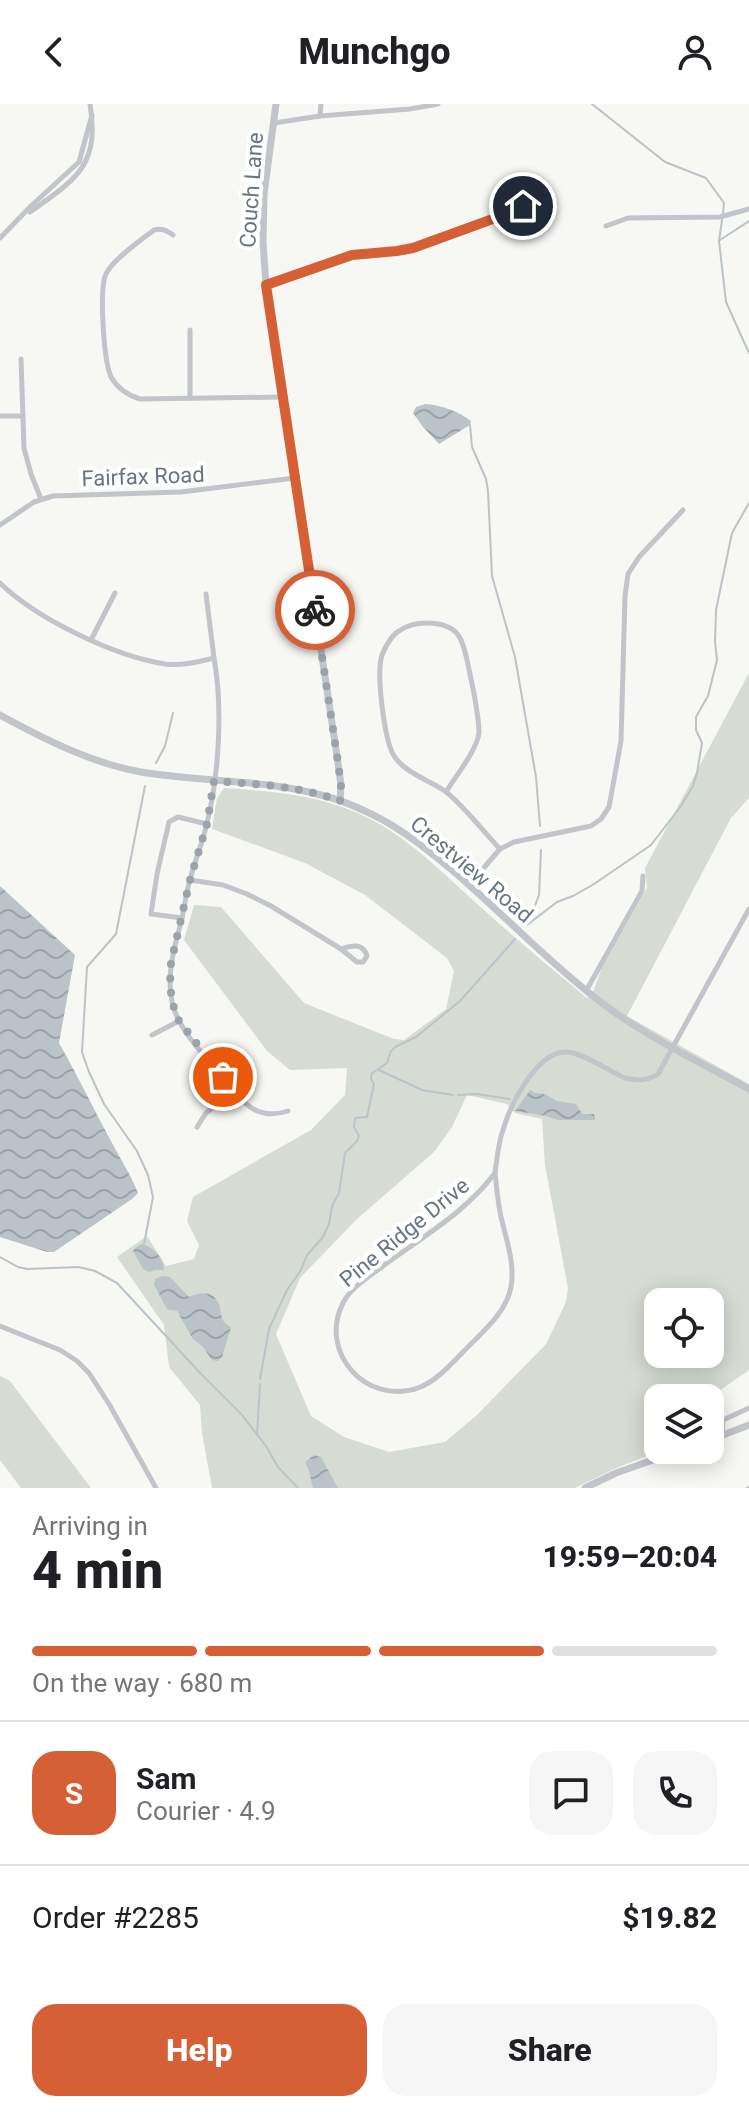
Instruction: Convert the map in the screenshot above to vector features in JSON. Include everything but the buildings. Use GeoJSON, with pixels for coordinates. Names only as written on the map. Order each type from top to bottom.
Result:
{"type":"FeatureCollection","features":[{"type":"Feature","properties":{"kind":"street"},"geometry":{"type":"LineString","coordinates":[[0,238],[64,187],[85,166],[93,127],[90,104]]}},
{"type":"Feature","properties":{"kind":"street","name":"Couch Lane"},"geometry":{"type":"LineString","coordinates":[[276,104],[264,194],[266,285],[337,756],[340,801]]}},
{"type":"Feature","properties":{"kind":"street"},"geometry":{"type":"LineString","coordinates":[[320,116],[321,104]]}},
{"type":"Feature","properties":{"kind":"street"},"geometry":{"type":"LineString","coordinates":[[274,123],[390,107],[410,109],[438,104]]}},
{"type":"Feature","properties":{"kind":"street"},"geometry":{"type":"LineString","coordinates":[[266,285],[352,255],[413,248],[490,220],[534,198]]}},
{"type":"Feature","properties":{"kind":"street"},"geometry":{"type":"LineString","coordinates":[[606,226],[628,218],[720,217],[749,209]]}},
{"type":"Feature","properties":{"kind":"street"},"geometry":{"type":"LineString","coordinates":[[173,235],[167,230],[154,230],[106,272],[102,286],[105,343],[110,374],[118,387],[129,396],[140,399],[282,397]]}},
{"type":"Feature","properties":{"kind":"street"},"geometry":{"type":"LineString","coordinates":[[190,330],[190,398]]}},
{"type":"Feature","properties":{"kind":"street"},"geometry":{"type":"LineString","coordinates":[[21,359],[24,448],[41,499]]}},
{"type":"Feature","properties":{"kind":"street"},"geometry":{"type":"LineString","coordinates":[[0,416],[22,416]]}},
{"type":"Feature","properties":{"kind":"street","name":"Fairfax Road"},"geometry":{"type":"LineString","coordinates":[[0,525],[41,499],[66,495],[208,490],[295,478]]}},
{"type":"Feature","properties":{"kind":"street"},"geometry":{"type":"LineString","coordinates":[[469,885],[500,849],[514,842],[591,826],[601,819],[609,807],[621,741],[628,574],[639,557],[683,510]]}},
{"type":"Feature","properties":{"kind":"street"},"geometry":{"type":"LineString","coordinates":[[0,583],[50,620],[138,658],[164,664],[214,658]]}},
{"type":"Feature","properties":{"kind":"street"},"geometry":{"type":"LineString","coordinates":[[91,640],[115,593]]}},
{"type":"Feature","properties":{"kind":"street"},"geometry":{"type":"LineString","coordinates":[[206,594],[218,681],[214,781],[207,824],[190,880],[171,963],[172,1002],[179,1021],[234,1091],[258,1112],[269,1115],[288,1111]]}},
{"type":"Feature","properties":{"kind":"street"},"geometry":{"type":"LineString","coordinates":[[446,792],[479,735],[473,687],[461,638],[455,631],[434,622],[398,631],[381,657],[383,716],[392,755],[411,772],[446,792],[500,849]]}},
{"type":"Feature","properties":{"kind":"street","name":"Crestview Road"},"geometry":{"type":"LineString","coordinates":[[0,715],[49,741],[100,761],[138,771],[295,789],[340,801],[385,821],[420,843],[586,991],[628,1021],[749,1089]]}},
{"type":"Feature","properties":{"kind":"street"},"geometry":{"type":"LineString","coordinates":[[182,918],[151,914],[169,822],[178,817],[207,824]]}},
{"type":"Feature","properties":{"kind":"street"},"geometry":{"type":"LineString","coordinates":[[586,991],[642,891],[643,876]]}},
{"type":"Feature","properties":{"kind":"street"},"geometry":{"type":"LineString","coordinates":[[190,880],[223,885],[247,894],[341,949],[357,962],[363,962],[367,956],[361,946],[341,949]]}},
{"type":"Feature","properties":{"kind":"street","name":"Pine Ridge Drive"},"geometry":{"type":"LineString","coordinates":[[495,1173],[468,1204],[362,1282],[344,1300],[338,1321],[338,1341],[347,1365],[358,1378],[386,1391],[424,1386],[440,1375],[499,1314],[507,1300],[512,1277],[495,1173],[502,1132],[526,1081],[558,1052],[569,1052],[625,1078],[642,1080],[658,1074],[749,909]]}},
{"type":"Feature","properties":{"kind":"street"},"geometry":{"type":"LineString","coordinates":[[152,1035],[179,1021]]}},
{"type":"Feature","properties":{"kind":"street"},"geometry":{"type":"LineString","coordinates":[[197,1127],[206,1113],[234,1091]]}},
{"type":"Feature","properties":{"kind":"street"},"geometry":{"type":"LineString","coordinates":[[0,1326],[60,1350],[89,1373],[156,1488]]}},
{"type":"Feature","properties":{"kind":"street"},"geometry":{"type":"LineString","coordinates":[[724,1420],[749,1408]]}},
{"type":"Feature","properties":{"kind":"street"},"geometry":{"type":"LineString","coordinates":[[724,1434],[749,1425]]}},
{"type":"Feature","properties":{"kind":"street"},"geometry":{"type":"LineString","coordinates":[[585,1488],[644,1463]]}},
{"type":"Feature","properties":{"kind":"shaded area"},"geometry":{"type":"Polygon","coordinates":[[[749,673],[749,798],[731,818],[627,1016],[749,1084],[749,1370],[724,1388],[724,1384],[644,1384],[644,1457],[575,1488],[212,1488],[200,1405],[169,1367],[164,1325],[117,1257],[147,1236],[166,1266],[194,1259],[199,1245],[187,1221],[193,1197],[311,1130],[345,1095],[347,1068],[290,1070],[267,1051],[184,940],[194,905],[221,907],[304,1003],[394,1039],[404,1040],[446,1009],[454,971],[447,958],[365,895],[305,863],[212,829],[217,798],[224,788],[290,794],[323,801],[374,821],[424,856],[587,998],[647,888],[645,868],[749,673]],[[467,1095],[452,1127],[434,1152],[357,1219],[300,1278],[276,1334],[311,1416],[344,1437],[389,1452],[445,1442],[477,1415],[546,1344],[566,1302],[568,1288],[545,1165],[542,1119],[515,1113],[507,1104],[467,1095]]]}},
{"type":"Feature","properties":{"kind":"shaded area"},"geometry":{"type":"Polygon","coordinates":[[[0,1376],[10,1381],[91,1488],[21,1488],[0,1460],[0,1376]]]}},
{"type":"Feature","properties":{"kind":"water"},"geometry":{"type":"Polygon","coordinates":[[[425,404],[455,411],[471,421],[470,425],[439,444],[413,413],[416,407],[425,404]]]}},
{"type":"Feature","properties":{"kind":"water"},"geometry":{"type":"Polygon","coordinates":[[[0,886],[75,955],[59,1043],[138,1193],[54,1252],[0,1237],[0,886]]]}},
{"type":"Feature","properties":{"kind":"water"},"geometry":{"type":"Polygon","coordinates":[[[530,1090],[557,1101],[576,1104],[582,1114],[594,1114],[595,1120],[558,1120],[515,1111],[530,1090]]]}},
{"type":"Feature","properties":{"kind":"water"},"geometry":{"type":"Polygon","coordinates":[[[141,1244],[157,1253],[164,1270],[149,1272],[143,1269],[133,1251],[141,1244]]]}},
{"type":"Feature","properties":{"kind":"water"},"geometry":{"type":"Polygon","coordinates":[[[170,1277],[189,1297],[206,1293],[216,1299],[223,1319],[231,1328],[218,1361],[212,1360],[193,1339],[177,1311],[167,1309],[154,1285],[155,1279],[170,1277]]]}},
{"type":"Feature","properties":{"kind":"water"},"geometry":{"type":"Polygon","coordinates":[[[314,1455],[321,1457],[338,1488],[313,1488],[305,1462],[314,1455]]]}},
{"type":"Feature","properties":{"kind":"waterway"},"geometry":{"type":"LineString","coordinates":[[592,104],[665,162],[706,178],[724,203],[723,214]]}},
{"type":"Feature","properties":{"kind":"waterway"},"geometry":{"type":"LineString","coordinates":[[722,220],[719,241],[726,302],[749,353]]}},
{"type":"Feature","properties":{"kind":"waterway"},"geometry":{"type":"LineString","coordinates":[[720,240],[749,221]]}},
{"type":"Feature","properties":{"kind":"waterway"},"geometry":{"type":"LineString","coordinates":[[470,425],[472,447],[486,479],[492,576],[515,657],[536,777],[540,826]]}},
{"type":"Feature","properties":{"kind":"waterway"},"geometry":{"type":"LineString","coordinates":[[527,925],[557,902],[594,884],[651,845],[693,786],[702,743],[696,730],[696,717],[708,696],[717,660],[716,610],[732,533],[749,503]]}},
{"type":"Feature","properties":{"kind":"waterway"},"geometry":{"type":"LineString","coordinates":[[156,763],[165,746],[173,713]]}},
{"type":"Feature","properties":{"kind":"waterway"},"geometry":{"type":"LineString","coordinates":[[144,1244],[153,1197],[148,1175],[137,1151],[104,1104],[82,1052],[87,967],[116,934],[145,786]]}},
{"type":"Feature","properties":{"kind":"waterway"},"geometry":{"type":"LineString","coordinates":[[528,924],[539,895],[541,850]]}},
{"type":"Feature","properties":{"kind":"waterway"},"geometry":{"type":"LineString","coordinates":[[260,1379],[269,1329],[287,1290],[329,1224],[332,1206],[339,1193],[345,1153],[359,1136],[354,1127],[355,1118],[367,1117],[374,1084],[372,1073],[387,1063],[395,1047],[416,1037],[460,1001],[515,939]]}},
{"type":"Feature","properties":{"kind":"waterway"},"geometry":{"type":"LineString","coordinates":[[379,1070],[422,1090],[453,1095]]}},
{"type":"Feature","properties":{"kind":"waterway"},"geometry":{"type":"LineString","coordinates":[[458,1095],[477,1094],[510,1099]]}},
{"type":"Feature","properties":{"kind":"waterway"},"geometry":{"type":"LineString","coordinates":[[0,1257],[27,1269],[79,1267],[95,1271],[117,1283],[242,1415],[278,1467],[298,1488]]}},
{"type":"Feature","properties":{"kind":"waterway"},"geometry":{"type":"LineString","coordinates":[[257,1434],[260,1384]]}},
{"type":"Feature","properties":{"kind":"way so far"},"geometry":{"type":"LineString","coordinates":[[223,1077],[179,1021],[172,1002],[171,963],[190,880],[207,824],[214,781],[306,791],[340,801],[341,785],[315,610]]}},
{"type":"Feature","properties":{"kind":"route"},"geometry":{"type":"LineString","coordinates":[[315,610],[266,285],[352,255],[413,248],[523,206]]}}]}
